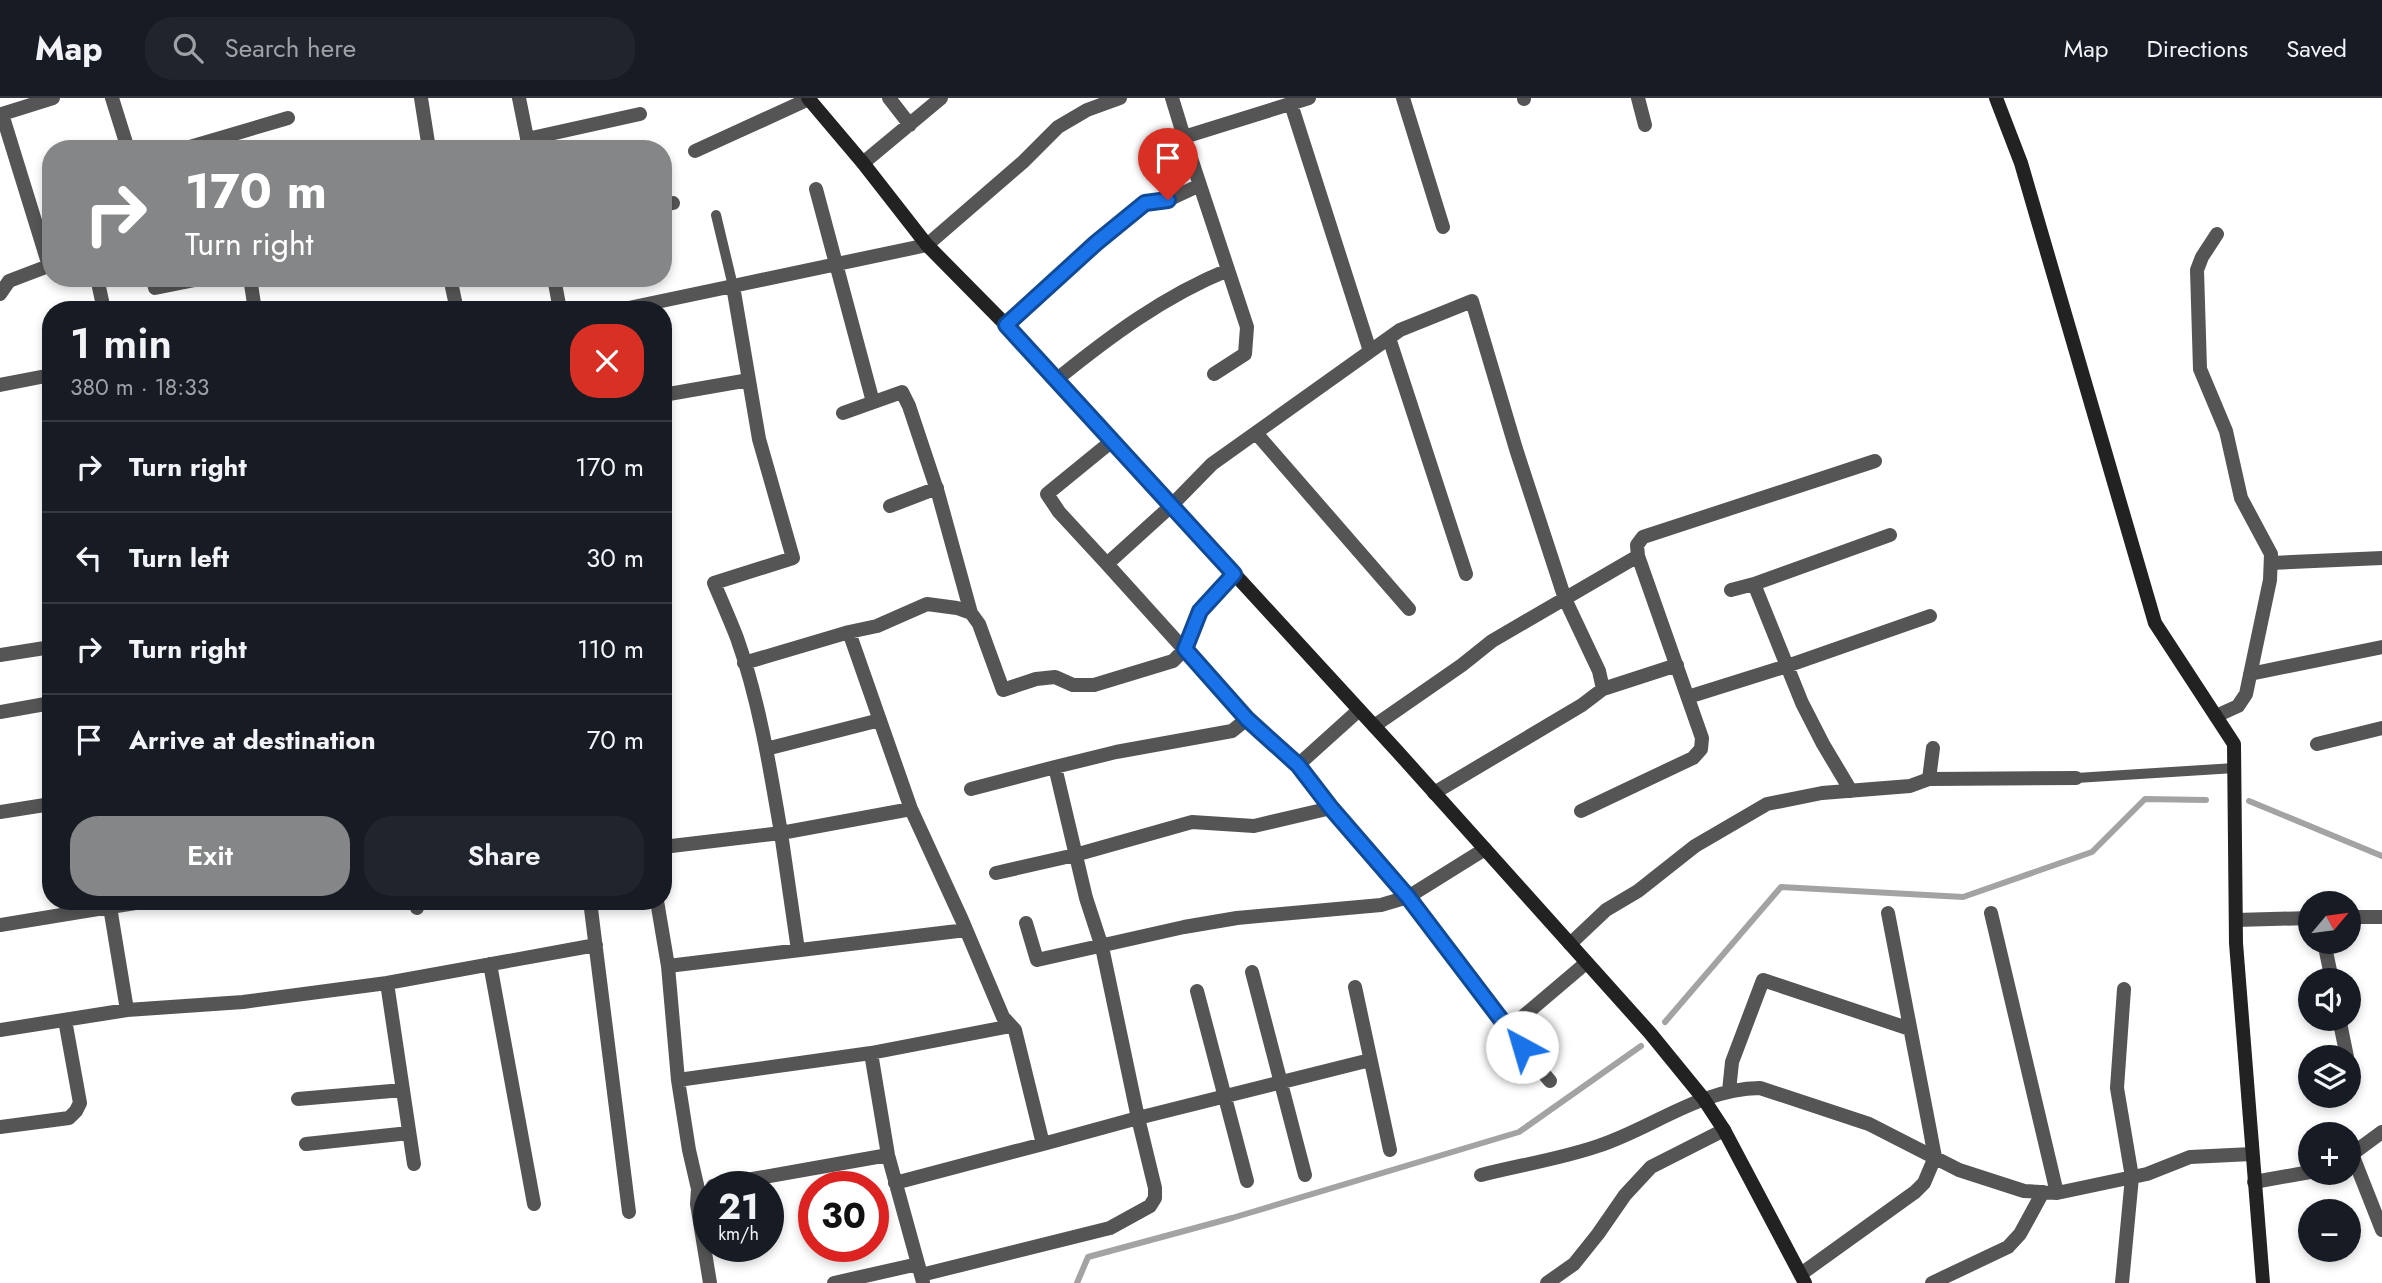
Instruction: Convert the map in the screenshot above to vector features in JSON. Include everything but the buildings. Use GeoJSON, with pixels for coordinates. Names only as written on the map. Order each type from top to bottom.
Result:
{"type":"FeatureCollection","features":[{"type":"Feature","properties":{"kind":"street"},"geometry":{"type":"LineString","coordinates":[[42,241],[2,114],[29,102],[53,98]]}},
{"type":"Feature","properties":{"kind":"street"},"geometry":{"type":"LineString","coordinates":[[112,98],[125,140]]}},
{"type":"Feature","properties":{"kind":"street"},"geometry":{"type":"LineString","coordinates":[[421,98],[428,140]]}},
{"type":"Feature","properties":{"kind":"street"},"geometry":{"type":"LineString","coordinates":[[519,98],[527,140]]}},
{"type":"Feature","properties":{"kind":"street"},"geometry":{"type":"LineString","coordinates":[[695,151],[808,98],[927,245],[1006,325],[1374,726],[1650,1033],[1703,1098],[1724,1129],[1803,1279],[1924,1183],[1935,1157],[1888,913]]}},
{"type":"Feature","properties":{"kind":"street"},"geometry":{"type":"LineString","coordinates":[[889,98],[910,125]]}},
{"type":"Feature","properties":{"kind":"street"},"geometry":{"type":"LineString","coordinates":[[863,163],[941,98]]}},
{"type":"Feature","properties":{"kind":"street"},"geometry":{"type":"LineString","coordinates":[[662,301],[927,245],[1023,162],[1058,127],[1087,110],[1120,98]]}},
{"type":"Feature","properties":{"kind":"street"},"geometry":{"type":"LineString","coordinates":[[1172,98],[1247,327],[1245,354],[1214,374]]}},
{"type":"Feature","properties":{"kind":"street"},"geometry":{"type":"LineString","coordinates":[[1184,136],[1309,98]]}},
{"type":"Feature","properties":{"kind":"street"},"geometry":{"type":"LineString","coordinates":[[1404,98],[1443,227]]}},
{"type":"Feature","properties":{"kind":"street"},"geometry":{"type":"LineString","coordinates":[[1639,98],[1645,125]]}},
{"type":"Feature","properties":{"kind":"street"},"geometry":{"type":"LineString","coordinates":[[1996,98],[2021,163],[2155,623],[2234,744],[2236,919],[2263,1283]]}},
{"type":"Feature","properties":{"kind":"street"},"geometry":{"type":"LineString","coordinates":[[1291,104],[1370,351]]}},
{"type":"Feature","properties":{"kind":"street"},"geometry":{"type":"LineString","coordinates":[[543,140],[640,114]]}},
{"type":"Feature","properties":{"kind":"street"},"geometry":{"type":"LineString","coordinates":[[213,140],[288,118]]}},
{"type":"Feature","properties":{"kind":"street"},"geometry":{"type":"LineString","coordinates":[[1006,325],[1096,243],[1145,203],[1168,200],[1200,185]]}},
{"type":"Feature","properties":{"kind":"street"},"geometry":{"type":"LineString","coordinates":[[816,189],[873,402]]}},
{"type":"Feature","properties":{"kind":"street"},"geometry":{"type":"LineString","coordinates":[[2216,716],[2238,706],[2246,694],[2271,564],[2271,554],[2241,498],[2226,431],[2200,369],[2197,270],[2217,233]]}},
{"type":"Feature","properties":{"kind":"street"},"geometry":{"type":"LineString","coordinates":[[0,294],[4,277],[42,268]]}},
{"type":"Feature","properties":{"kind":"street"},"geometry":{"type":"LineString","coordinates":[[1056,380],[1160,304],[1192,285],[1228,270]]}},
{"type":"Feature","properties":{"kind":"street"},"geometry":{"type":"LineString","coordinates":[[733,286],[760,439],[793,558],[714,583],[737,640],[766,749],[798,950]]}},
{"type":"Feature","properties":{"kind":"street"},"geometry":{"type":"LineString","coordinates":[[1107,564],[1171,506],[1212,464],[1400,330],[1472,302],[1565,599],[1599,671],[1604,689]]}},
{"type":"Feature","properties":{"kind":"street"},"geometry":{"type":"LineString","coordinates":[[1389,338],[1466,574]]}},
{"type":"Feature","properties":{"kind":"street"},"geometry":{"type":"LineString","coordinates":[[0,385],[42,377]]}},
{"type":"Feature","properties":{"kind":"street"},"geometry":{"type":"LineString","coordinates":[[672,393],[749,380]]}},
{"type":"Feature","properties":{"kind":"street"},"geometry":{"type":"LineString","coordinates":[[843,413],[902,392],[936,488],[971,613],[979,624],[1003,690],[1036,679],[1055,677],[1073,685],[1094,685],[1173,661],[1185,649],[1200,611],[1234,574]]}},
{"type":"Feature","properties":{"kind":"street"},"geometry":{"type":"LineString","coordinates":[[1256,433],[1409,609]]}},
{"type":"Feature","properties":{"kind":"street"},"geometry":{"type":"LineString","coordinates":[[1112,441],[1047,494],[1059,512],[1247,719],[1298,765],[1331,808],[1408,897],[1507,1030],[1550,1081]]}},
{"type":"Feature","properties":{"kind":"street"},"geometry":{"type":"LineString","coordinates":[[1581,811],[1693,758],[1701,749],[1702,738],[1638,555],[1637,545],[1643,537],[1875,461]]}},
{"type":"Feature","properties":{"kind":"street"},"geometry":{"type":"LineString","coordinates":[[890,506],[936,488]]}},
{"type":"Feature","properties":{"kind":"street"},"geometry":{"type":"LineString","coordinates":[[1731,590],[1890,535]]}},
{"type":"Feature","properties":{"kind":"street"},"geometry":{"type":"LineString","coordinates":[[1374,726],[1462,665],[1492,640],[1638,555]]}},
{"type":"Feature","properties":{"kind":"street"},"geometry":{"type":"LineString","coordinates":[[2271,564],[2382,558]]}},
{"type":"Feature","properties":{"kind":"street"},"geometry":{"type":"LineString","coordinates":[[1754,584],[1822,744],[1851,790]]}},
{"type":"Feature","properties":{"kind":"street"},"geometry":{"type":"LineString","coordinates":[[744,663],[877,626],[927,604],[971,613]]}},
{"type":"Feature","properties":{"kind":"street"},"geometry":{"type":"LineString","coordinates":[[1688,696],[1787,666],[1930,616]]}},
{"type":"Feature","properties":{"kind":"street"},"geometry":{"type":"LineString","coordinates":[[849,632],[911,809],[967,930],[1003,1017],[1015,1030],[1043,1144]]}},
{"type":"Feature","properties":{"kind":"street"},"geometry":{"type":"LineString","coordinates":[[2250,674],[2382,647]]}},
{"type":"Feature","properties":{"kind":"street"},"geometry":{"type":"LineString","coordinates":[[0,655],[42,648]]}},
{"type":"Feature","properties":{"kind":"street"},"geometry":{"type":"LineString","coordinates":[[1434,793],[1582,705],[1604,689],[1676,666]]}},
{"type":"Feature","properties":{"kind":"street"},"geometry":{"type":"LineString","coordinates":[[0,712],[42,705]]}},
{"type":"Feature","properties":{"kind":"street"},"geometry":{"type":"LineString","coordinates":[[1298,765],[1359,710]]}},
{"type":"Feature","properties":{"kind":"street"},"geometry":{"type":"LineString","coordinates":[[971,789],[1116,752],[1232,731],[1247,719]]}},
{"type":"Feature","properties":{"kind":"street"},"geometry":{"type":"LineString","coordinates":[[766,749],[880,720]]}},
{"type":"Feature","properties":{"kind":"street"},"geometry":{"type":"LineString","coordinates":[[2317,744],[2382,728]]}},
{"type":"Feature","properties":{"kind":"street"},"geometry":{"type":"LineString","coordinates":[[1929,779],[1933,748]]}},
{"type":"Feature","properties":{"kind":"street"},"geometry":{"type":"LineString","coordinates":[[834,1283],[921,1274],[1110,1228],[1150,1206],[1155,1198],[1102,947],[1086,898],[1055,767]]}},
{"type":"Feature","properties":{"kind":"street"},"geometry":{"type":"LineString","coordinates":[[1570,944],[1606,910],[1638,891],[1695,846],[1767,804],[1822,793],[1910,786],[1929,779],[2076,778]]}},
{"type":"Feature","properties":{"kind":"street"},"geometry":{"type":"LineString","coordinates":[[0,812],[42,805]]}},
{"type":"Feature","properties":{"kind":"street"},"geometry":{"type":"LineString","coordinates":[[996,873],[1076,855],[1192,822],[1254,826],[1331,808]]}},
{"type":"Feature","properties":{"kind":"street"},"geometry":{"type":"LineString","coordinates":[[672,846],[781,833],[911,809]]}},
{"type":"Feature","properties":{"kind":"street"},"geometry":{"type":"LineString","coordinates":[[1026,923],[1037,960],[1224,920],[1381,905],[1408,897],[1485,849]]}},
{"type":"Feature","properties":{"kind":"street"},"geometry":{"type":"LineString","coordinates":[[0,925],[92,910]]}},
{"type":"Feature","properties":{"kind":"street"},"geometry":{"type":"LineString","coordinates":[[110,910],[127,1010]]}},
{"type":"Feature","properties":{"kind":"street"},"geometry":{"type":"LineString","coordinates":[[591,910],[629,1212]]}},
{"type":"Feature","properties":{"kind":"street"},"geometry":{"type":"LineString","coordinates":[[659,910],[668,966],[678,1080],[689,1150],[699,1171]]}},
{"type":"Feature","properties":{"kind":"street"},"geometry":{"type":"LineString","coordinates":[[1932,1283],[1957,1278],[2008,1247],[2050,1192],[1991,913]]}},
{"type":"Feature","properties":{"kind":"street"},"geometry":{"type":"LineString","coordinates":[[2361,918],[2382,917]]}},
{"type":"Feature","properties":{"kind":"street"},"geometry":{"type":"LineString","coordinates":[[2236,919],[2298,918]]}},
{"type":"Feature","properties":{"kind":"street"},"geometry":{"type":"LineString","coordinates":[[668,966],[967,930]]}},
{"type":"Feature","properties":{"kind":"street"},"geometry":{"type":"LineString","coordinates":[[0,1030],[127,1010],[243,1002],[387,983],[596,945]]}},
{"type":"Feature","properties":{"kind":"street"},"geometry":{"type":"LineString","coordinates":[[1507,1030],[1586,963]]}},
{"type":"Feature","properties":{"kind":"street"},"geometry":{"type":"LineString","coordinates":[[490,964],[534,1204]]}},
{"type":"Feature","properties":{"kind":"street"},"geometry":{"type":"LineString","coordinates":[[1252,972],[1306,1175]]}},
{"type":"Feature","properties":{"kind":"street"},"geometry":{"type":"LineString","coordinates":[[1728,1091],[1732,1062],[1763,979],[1910,1030]]}},
{"type":"Feature","properties":{"kind":"street"},"geometry":{"type":"LineString","coordinates":[[387,983],[414,1164]]}},
{"type":"Feature","properties":{"kind":"street"},"geometry":{"type":"LineString","coordinates":[[1355,987],[1390,1150]]}},
{"type":"Feature","properties":{"kind":"street"},"geometry":{"type":"LineString","coordinates":[[2122,1283],[2133,1177],[2118,1088],[2124,989]]}},
{"type":"Feature","properties":{"kind":"street"},"geometry":{"type":"LineString","coordinates":[[1198,991],[1247,1181]]}},
{"type":"Feature","properties":{"kind":"street"},"geometry":{"type":"LineString","coordinates":[[0,1127],[69,1118],[76,1111],[80,1103],[65,1020]]}},
{"type":"Feature","properties":{"kind":"street"},"geometry":{"type":"LineString","coordinates":[[678,1080],[871,1053],[1011,1026]]}},
{"type":"Feature","properties":{"kind":"street"},"geometry":{"type":"LineString","coordinates":[[871,1053],[888,1155],[921,1274]]}},
{"type":"Feature","properties":{"kind":"street"},"geometry":{"type":"LineString","coordinates":[[895,1183],[1370,1060]]}},
{"type":"Feature","properties":{"kind":"street"},"geometry":{"type":"LineString","coordinates":[[1481,1175],[1599,1146],[1703,1098],[1728,1091],[1760,1088],[1869,1124],[1959,1170],[2024,1191],[2050,1192],[2133,1177],[2190,1157],[2252,1154]]}},
{"type":"Feature","properties":{"kind":"street"},"geometry":{"type":"LineString","coordinates":[[298,1099],[403,1090]]}},
{"type":"Feature","properties":{"kind":"street"},"geometry":{"type":"LineString","coordinates":[[1547,1283],[1574,1264],[1625,1195],[1651,1167],[1724,1129]]}},
{"type":"Feature","properties":{"kind":"street"},"geometry":{"type":"LineString","coordinates":[[2361,1148],[2382,1132]]}},
{"type":"Feature","properties":{"kind":"street"},"geometry":{"type":"LineString","coordinates":[[306,1144],[409,1133]]}},
{"type":"Feature","properties":{"kind":"street"},"geometry":{"type":"LineString","coordinates":[[784,1174],[888,1155]]}},
{"type":"Feature","properties":{"kind":"street"},"geometry":{"type":"LineString","coordinates":[[2254,1182],[2298,1174]]}},
{"type":"Feature","properties":{"kind":"street"},"geometry":{"type":"LineString","coordinates":[[2361,1181],[2382,1230]]}},
{"type":"Feature","properties":{"kind":"street"},"geometry":{"type":"LineString","coordinates":[[707,1262],[710,1283]]}},
{"type":"Feature","properties":{"kind":"street"},"geometry":{"type":"LineString","coordinates":[[2124,1265],[2130,1283]]}},
{"type":"Feature","properties":{"kind":"lane"},"geometry":{"type":"LineString","coordinates":[[716,215],[733,286]]}},
{"type":"Feature","properties":{"kind":"lane"},"geometry":{"type":"LineString","coordinates":[[2076,778],[2235,768]]}},
{"type":"Feature","properties":{"kind":"waterway"},"geometry":{"type":"LineString","coordinates":[[1665,1022],[1781,887],[1963,897],[2092,852],[2145,799],[2206,800]]}},
{"type":"Feature","properties":{"kind":"waterway"},"geometry":{"type":"LineString","coordinates":[[2249,801],[2382,856]]}},
{"type":"Feature","properties":{"kind":"waterway"},"geometry":{"type":"LineString","coordinates":[[1077,1283],[1088,1257],[1232,1218],[1519,1132],[1641,1046]]}},
{"type":"Feature","properties":{"kind":"route"},"geometry":{"type":"LineString","coordinates":[[1168,200],[1145,203],[1096,243],[1006,325],[1234,574],[1200,611],[1185,649],[1247,719],[1298,765],[1331,808],[1408,897],[1522,1047]]}}]}
